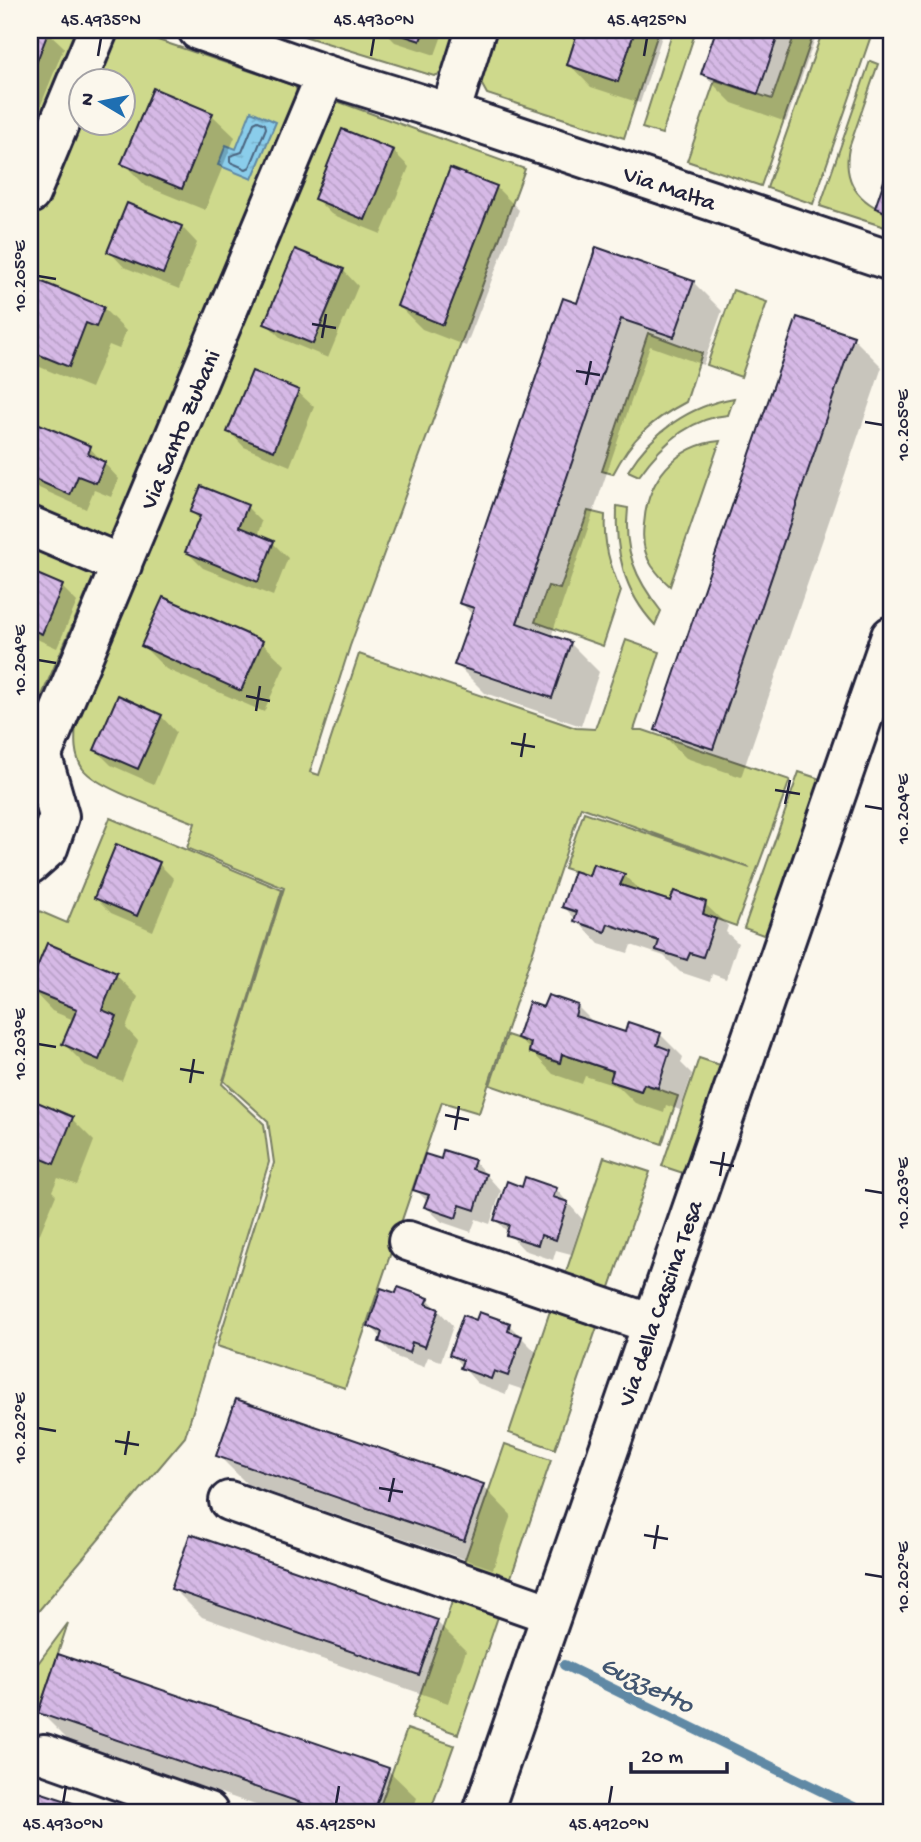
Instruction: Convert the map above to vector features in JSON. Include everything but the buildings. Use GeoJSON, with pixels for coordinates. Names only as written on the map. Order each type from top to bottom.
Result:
{"type":"FeatureCollection","features":[{"type":"Feature","properties":{"kind":"street"},"geometry":{"type":"LineString","coordinates":[[30,194],[98,30]]}},
{"type":"Feature","properties":{"kind":"street","name":"Via Malta"},"geometry":{"type":"LineString","coordinates":[[198,30],[326,75],[450,113],[891,261]]}},
{"type":"Feature","properties":{"kind":"street"},"geometry":{"type":"LineString","coordinates":[[450,113],[476,30]]}},
{"type":"Feature","properties":{"kind":"street","name":"Via Santo Zubani"},"geometry":{"type":"LineString","coordinates":[[36,770],[326,75]]}},
{"type":"Feature","properties":{"kind":"street"},"geometry":{"type":"LineString","coordinates":[[30,526],[122,565]]}},
{"type":"Feature","properties":{"kind":"street","name":"Via della Cascina Tesa"},"geometry":{"type":"LineString","coordinates":[[482,1812],[891,636]]}},
{"type":"Feature","properties":{"kind":"street"},"geometry":{"type":"LineString","coordinates":[[30,864],[48,848],[59,816],[36,770]]}},
{"type":"Feature","properties":{"kind":"street"},"geometry":{"type":"LineString","coordinates":[[408,1241],[652,1324]]}},
{"type":"Feature","properties":{"kind":"street"},"geometry":{"type":"LineString","coordinates":[[229,1501],[551,1614]]}},
{"type":"Feature","properties":{"kind":"street"},"geometry":{"type":"LineString","coordinates":[[44,1754],[208,1812]]}},
{"type":"Feature","properties":{"kind":"green space"},"geometry":{"type":"Polygon","coordinates":[[[30,30],[76,30],[30,140],[30,30]]]}},
{"type":"Feature","properties":{"kind":"green space"},"geometry":{"type":"Polygon","coordinates":[[[109,30],[128,30],[295,86],[299,96],[114,545],[30,510],[30,221],[66,133],[66,136],[136,136],[136,66],[94,66],[109,30]]]}},
{"type":"Feature","properties":{"kind":"green space"},"geometry":{"type":"Polygon","coordinates":[[[284,30],[456,30],[443,73],[434,76],[284,30]]]}},
{"type":"Feature","properties":{"kind":"green space"},"geometry":{"type":"Polygon","coordinates":[[[492,30],[578,30],[567,65],[618,81],[635,30],[659,30],[624,138],[487,94],[477,76],[492,30]]]}},
{"type":"Feature","properties":{"kind":"green space"},"geometry":{"type":"Polygon","coordinates":[[[673,30],[696,30],[662,134],[642,128],[673,30]]]}},
{"type":"Feature","properties":{"kind":"green space"},"geometry":{"type":"Polygon","coordinates":[[[796,30],[815,30],[761,186],[687,161],[715,80],[772,99],[796,30]]]}},
{"type":"Feature","properties":{"kind":"green space"},"geometry":{"type":"Polygon","coordinates":[[[823,30],[873,30],[813,204],[767,188],[823,30]]]}},
{"type":"Feature","properties":{"kind":"green space"},"geometry":{"type":"Polygon","coordinates":[[[870,61],[878,64],[849,148],[848,172],[855,190],[862,198],[891,214],[891,229],[820,206],[870,61]]]}},
{"type":"Feature","properties":{"kind":"green space"},"geometry":{"type":"Polygon","coordinates":[[[331,99],[525,169],[350,646],[310,772],[319,775],[359,654],[576,728],[595,729],[626,640],[660,652],[634,730],[643,730],[790,780],[736,926],[703,914],[706,902],[674,891],[670,901],[620,885],[624,874],[593,864],[589,876],[564,868],[584,812],[750,868],[581,807],[479,1113],[442,1102],[345,1388],[217,1346],[274,1163],[268,1121],[224,1081],[284,888],[187,848],[195,823],[118,792],[91,777],[80,764],[75,740],[76,721],[331,99]]]}},
{"type":"Feature","properties":{"kind":"green space"},"geometry":{"type":"Polygon","coordinates":[[[733,290],[767,302],[741,377],[707,365],[733,290]]]}},
{"type":"Feature","properties":{"kind":"green space"},"geometry":{"type":"Polygon","coordinates":[[[648,333],[702,353],[686,402],[662,416],[643,432],[627,450],[613,474],[602,471],[648,333]]]}},
{"type":"Feature","properties":{"kind":"green space"},"geometry":{"type":"Polygon","coordinates":[[[734,398],[728,415],[701,422],[677,435],[656,454],[639,476],[628,471],[648,444],[673,423],[702,407],[734,398]]]}},
{"type":"Feature","properties":{"kind":"green space"},"geometry":{"type":"Polygon","coordinates":[[[720,441],[670,586],[652,566],[644,546],[646,508],[651,493],[666,468],[677,458],[704,444],[720,441]]]}},
{"type":"Feature","properties":{"kind":"green space"},"geometry":{"type":"Polygon","coordinates":[[[617,506],[628,508],[627,537],[633,563],[644,587],[661,611],[655,625],[635,598],[623,570],[617,506]]]}},
{"type":"Feature","properties":{"kind":"green space"},"geometry":{"type":"Polygon","coordinates":[[[588,511],[605,515],[608,554],[621,591],[603,646],[535,622],[548,586],[560,589],[588,511]]]}},
{"type":"Feature","properties":{"kind":"green space"},"geometry":{"type":"Polygon","coordinates":[[[30,545],[95,573],[30,723],[30,545]]]}},
{"type":"Feature","properties":{"kind":"green space"},"geometry":{"type":"Polygon","coordinates":[[[799,772],[820,779],[766,936],[744,928],[799,772]]]}},
{"type":"Feature","properties":{"kind":"green space"},"geometry":{"type":"Polygon","coordinates":[[[110,818],[282,890],[222,1084],[264,1124],[269,1162],[185,1437],[30,1621],[30,907],[67,923],[110,818]]]}},
{"type":"Feature","properties":{"kind":"green space"},"geometry":{"type":"Polygon","coordinates":[[[507,1035],[531,1043],[529,1052],[559,1063],[562,1054],[613,1071],[610,1081],[641,1091],[644,1084],[678,1096],[662,1144],[490,1085],[507,1035]]]}},
{"type":"Feature","properties":{"kind":"green space"},"geometry":{"type":"Polygon","coordinates":[[[699,1058],[723,1066],[686,1174],[662,1166],[699,1058]]]}},
{"type":"Feature","properties":{"kind":"green space"},"geometry":{"type":"Polygon","coordinates":[[[604,1157],[650,1172],[608,1293],[564,1278],[604,1157]]]}},
{"type":"Feature","properties":{"kind":"green space"},"geometry":{"type":"Polygon","coordinates":[[[550,1311],[597,1327],[555,1449],[509,1433],[550,1311]]]}},
{"type":"Feature","properties":{"kind":"green space"},"geometry":{"type":"Polygon","coordinates":[[[505,1444],[551,1460],[510,1580],[463,1565],[505,1444]]]}},
{"type":"Feature","properties":{"kind":"green space"},"geometry":{"type":"Polygon","coordinates":[[[453,1599],[499,1614],[458,1734],[412,1718],[453,1599]]]}},
{"type":"Feature","properties":{"kind":"green space"},"geometry":{"type":"Polygon","coordinates":[[[68,1623],[30,1738],[30,1674],[68,1623]]]}},
{"type":"Feature","properties":{"kind":"green space"},"geometry":{"type":"Polygon","coordinates":[[[407,1729],[454,1745],[430,1812],[378,1812],[407,1729]]]}},
{"type":"Feature","properties":{"kind":"water"},"geometry":{"type":"Polygon","coordinates":[[[251,111],[276,122],[252,179],[218,165],[226,145],[236,149],[251,111]]]}},
{"type":"Feature","properties":{"kind":"waterway","name":"Guzzetto"},"geometry":{"type":"LineString","coordinates":[[564,1665],[864,1812]]}}]}
